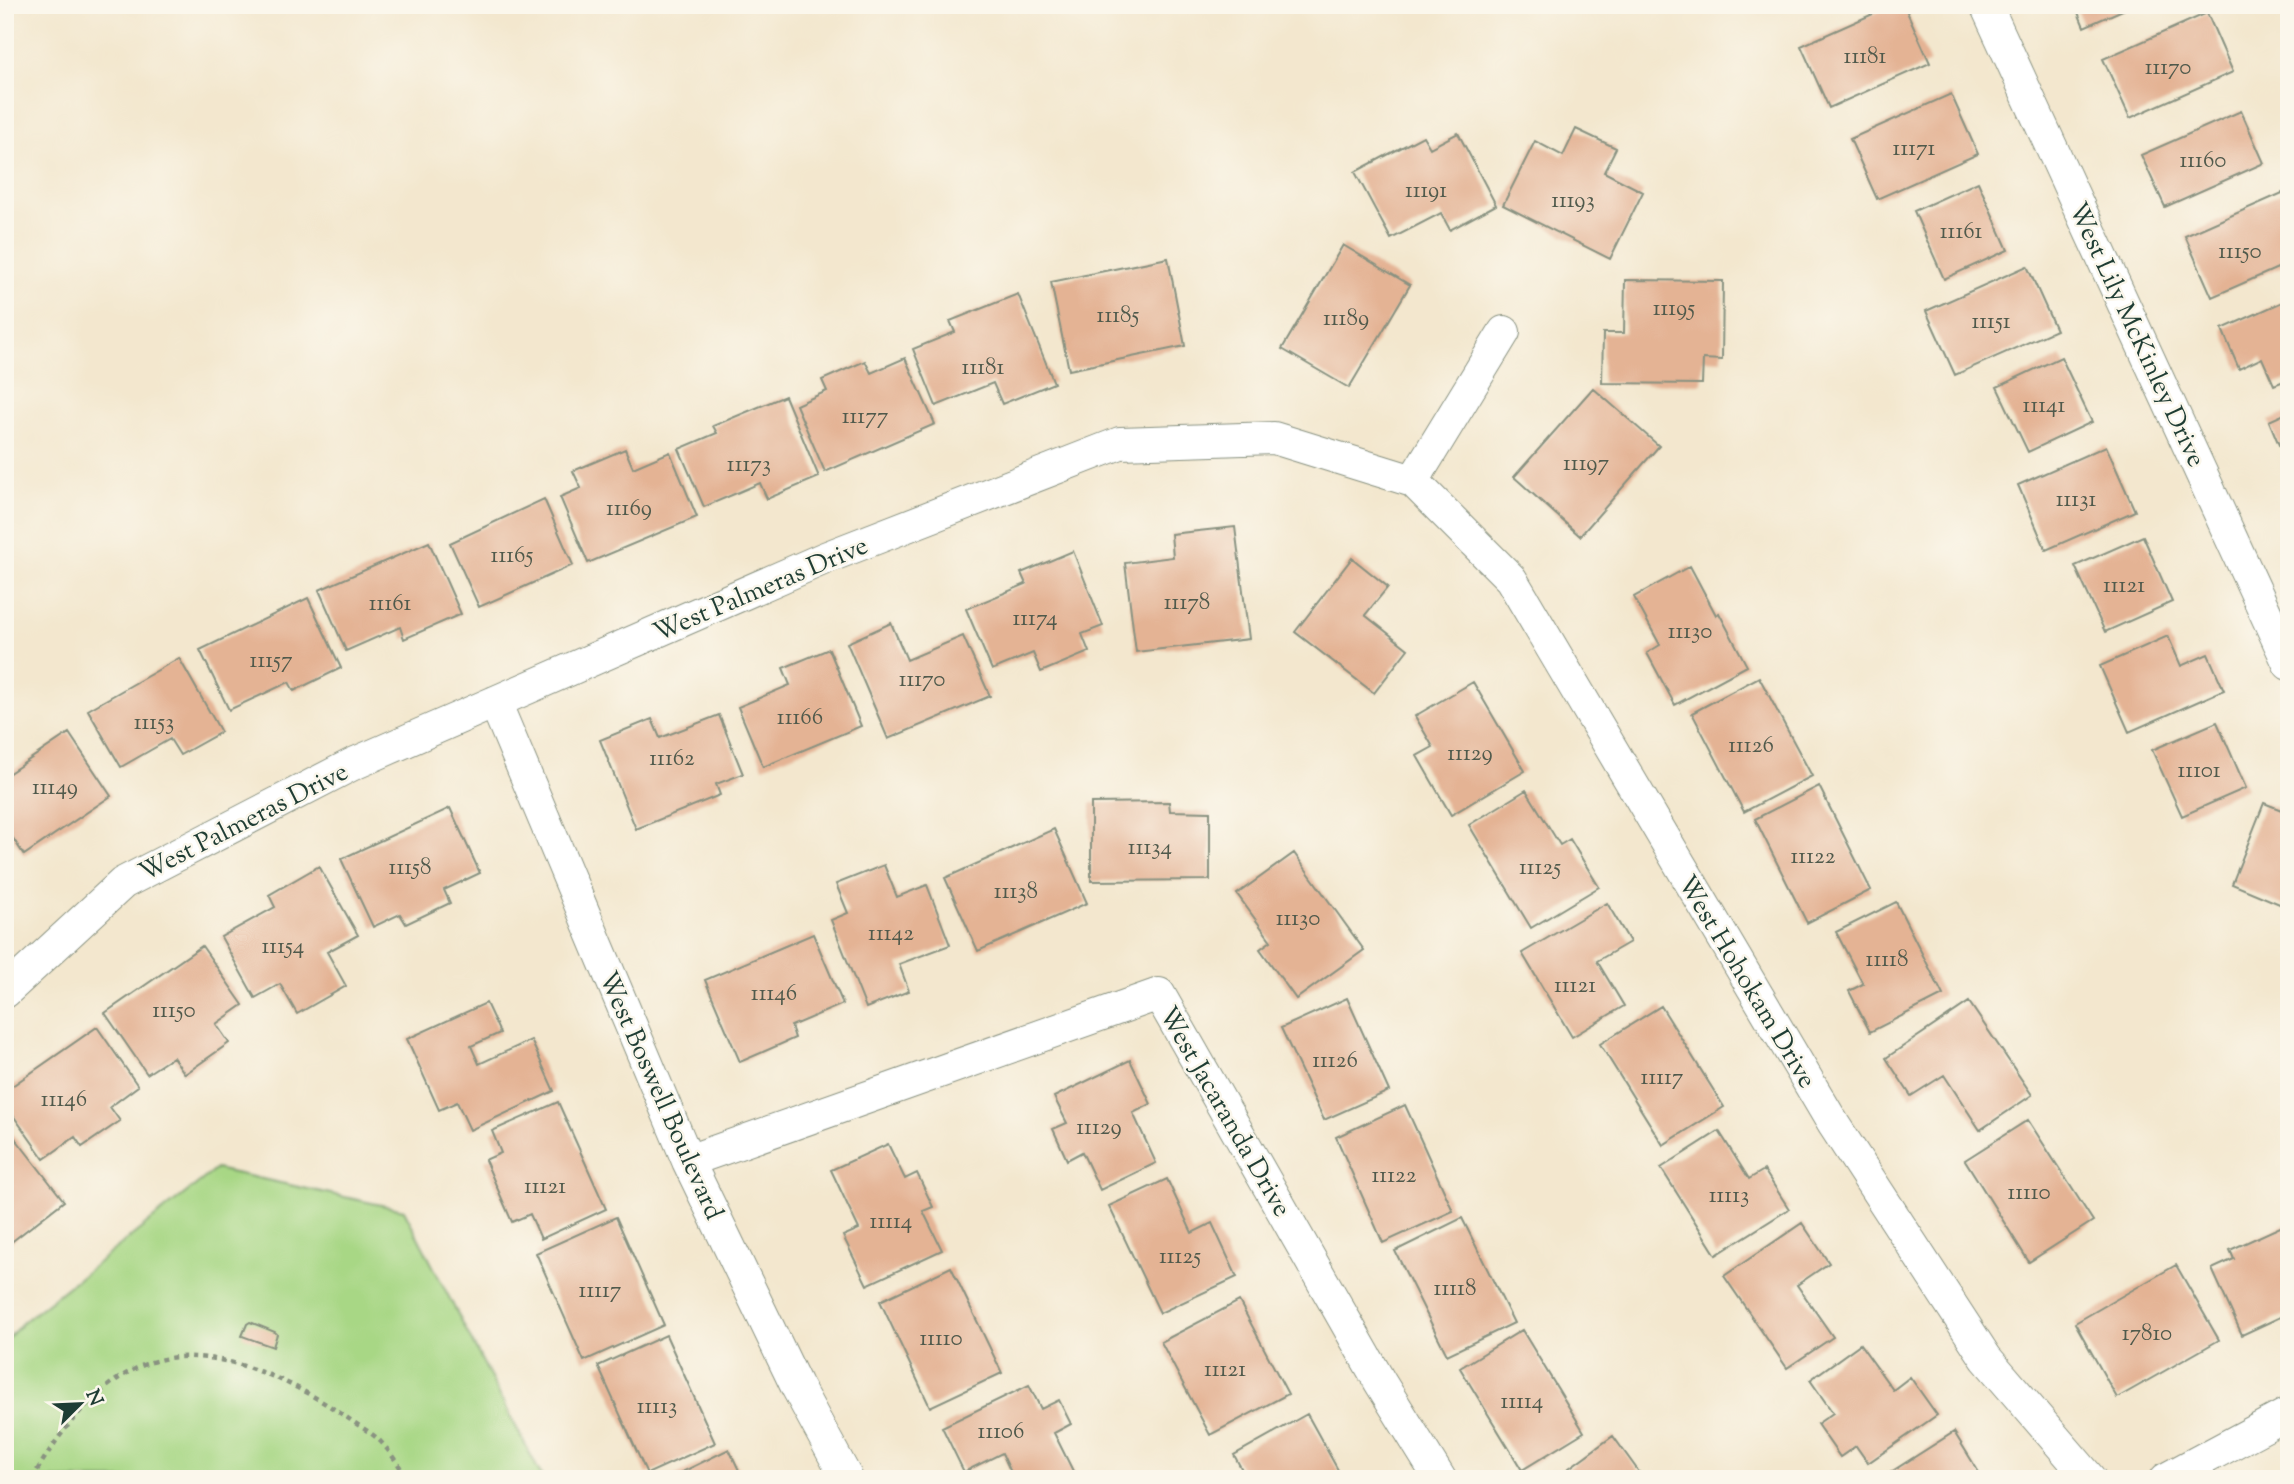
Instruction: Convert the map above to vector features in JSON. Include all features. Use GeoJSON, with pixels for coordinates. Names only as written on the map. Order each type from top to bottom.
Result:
{"type":"FeatureCollection","features":[{"type":"Feature","properties":{"kind":"street","name":"West Lily McKinley Drive"},"geometry":{"type":"LineString","coordinates":[[1986,5],[2289,664]]}},
{"type":"Feature","properties":{"kind":"street"},"geometry":{"type":"LineString","coordinates":[[1412,481],[1504,332]]}},
{"type":"Feature","properties":{"kind":"street","name":"West Palmeras Drive"},"geometry":{"type":"LineString","coordinates":[[5,992],[123,883],[351,765],[825,558],[1120,443],[1274,438],[1412,481]]}},
{"type":"Feature","properties":{"kind":"street","name":"West Hohokam Drive"},"geometry":{"type":"LineString","coordinates":[[1412,481],[1511,579],[1834,1125],[1986,1358],[2090,1479]]}},
{"type":"Feature","properties":{"kind":"street","name":"West Boswell Boulevard"},"geometry":{"type":"LineString","coordinates":[[495,702],[688,1161],[796,1385],[847,1479]]}},
{"type":"Feature","properties":{"kind":"street","name":"West Jacaranda Drive"},"geometry":{"type":"LineString","coordinates":[[688,1161],[1159,994],[1380,1382],[1440,1479]]}},
{"type":"Feature","properties":{"kind":"street"},"geometry":{"type":"LineString","coordinates":[[2166,1479],[2289,1413]]}},
{"type":"Feature","properties":{"kind":"path"},"geometry":{"type":"LineString","coordinates":[[32,1479],[67,1425],[103,1390],[142,1366],[178,1356],[222,1360],[268,1374],[330,1405],[379,1440],[408,1479]]}},
{"type":"Feature","properties":{"kind":"green space"},"geometry":{"type":"Polygon","coordinates":[[[216,1169],[404,1210],[543,1479],[5,1479],[5,1342],[22,1323],[216,1169]]]}},
{"type":"Feature","properties":{"kind":"building"},"geometry":{"type":"Polygon","coordinates":[[[1893,5],[1904,5],[1930,63],[1829,108],[1801,46],[1893,5]]]}},
{"type":"Feature","properties":{"kind":"building"},"geometry":{"type":"Polygon","coordinates":[[[2075,5],[2134,5],[2084,27],[2075,5]]]}},
{"type":"Feature","properties":{"kind":"building"},"geometry":{"type":"Polygon","coordinates":[[[2207,13],[2233,72],[2130,118],[2103,59],[2207,13]]]}},
{"type":"Feature","properties":{"kind":"building"},"geometry":{"type":"Polygon","coordinates":[[[1951,94],[1978,154],[1877,199],[1850,139],[1951,94]]]}},
{"type":"Feature","properties":{"kind":"building"},"geometry":{"type":"Polygon","coordinates":[[[2241,111],[2264,163],[2165,207],[2141,155],[2241,111]]]}},
{"type":"Feature","properties":{"kind":"building"},"geometry":{"type":"Polygon","coordinates":[[[1576,129],[1616,148],[1604,172],[1643,192],[1610,259],[1503,205],[1535,141],[1563,156],[1576,129]]]}},
{"type":"Feature","properties":{"kind":"building"},"geometry":{"type":"Polygon","coordinates":[[[1458,133],[1496,205],[1450,230],[1441,213],[1391,239],[1355,172],[1423,136],[1430,148],[1458,133]]]}},
{"type":"Feature","properties":{"kind":"building"},"geometry":{"type":"Polygon","coordinates":[[[1978,182],[2008,250],[1944,279],[1914,211],[1978,182]]]}},
{"type":"Feature","properties":{"kind":"building"},"geometry":{"type":"Polygon","coordinates":[[[2289,190],[2289,263],[2212,297],[2185,236],[2289,190]]]}},
{"type":"Feature","properties":{"kind":"building"},"geometry":{"type":"Polygon","coordinates":[[[1343,245],[1410,285],[1349,388],[1282,349],[1343,245]]]}},
{"type":"Feature","properties":{"kind":"building"},"geometry":{"type":"Polygon","coordinates":[[[1168,258],[1185,346],[1069,370],[1051,282],[1168,258]]]}},
{"type":"Feature","properties":{"kind":"building"},"geometry":{"type":"Polygon","coordinates":[[[2027,266],[2056,330],[1955,375],[1926,311],[2027,266]]]}},
{"type":"Feature","properties":{"kind":"building"},"geometry":{"type":"Polygon","coordinates":[[[1625,280],[1723,281],[1722,360],[1703,359],[1702,384],[1602,383],[1603,333],[1624,333],[1625,280]]]}},
{"type":"Feature","properties":{"kind":"building"},"geometry":{"type":"Polygon","coordinates":[[[1018,294],[1054,383],[1002,404],[993,383],[936,406],[913,349],[955,332],[950,321],[1018,294]]]}},
{"type":"Feature","properties":{"kind":"building"},"geometry":{"type":"Polygon","coordinates":[[[2289,299],[2289,379],[2274,385],[2262,358],[2239,369],[2222,329],[2289,299]]]}},
{"type":"Feature","properties":{"kind":"building"},"geometry":{"type":"Polygon","coordinates":[[[2061,357],[2092,422],[2028,452],[1997,387],[2061,357]]]}},
{"type":"Feature","properties":{"kind":"building"},"geometry":{"type":"Polygon","coordinates":[[[905,358],[935,424],[825,472],[796,405],[827,391],[822,380],[865,361],[871,373],[905,358]]]}},
{"type":"Feature","properties":{"kind":"building"},"geometry":{"type":"Polygon","coordinates":[[[1593,388],[1659,446],[1580,536],[1514,477],[1593,388]]]}},
{"type":"Feature","properties":{"kind":"building"},"geometry":{"type":"Polygon","coordinates":[[[785,396],[819,477],[767,499],[760,483],[704,507],[679,449],[717,433],[713,426],[785,396]]]}},
{"type":"Feature","properties":{"kind":"building"},"geometry":{"type":"Polygon","coordinates":[[[2289,412],[2289,441],[2279,445],[2269,421],[2289,412]]]}},
{"type":"Feature","properties":{"kind":"building"},"geometry":{"type":"Polygon","coordinates":[[[2106,446],[2135,511],[2046,550],[2018,485],[2106,446]]]}},
{"type":"Feature","properties":{"kind":"building"},"geometry":{"type":"Polygon","coordinates":[[[625,449],[633,468],[670,452],[697,517],[588,563],[560,497],[581,488],[573,471],[625,449]]]}},
{"type":"Feature","properties":{"kind":"building"},"geometry":{"type":"Polygon","coordinates":[[[544,499],[573,565],[479,607],[450,543],[544,499]]]}},
{"type":"Feature","properties":{"kind":"building"},"geometry":{"type":"Polygon","coordinates":[[[1235,527],[1249,639],[1136,652],[1125,563],[1173,557],[1171,534],[1235,527]]]}},
{"type":"Feature","properties":{"kind":"building"},"geometry":{"type":"Polygon","coordinates":[[[2143,536],[2172,602],[2105,632],[2075,566],[2143,536]]]}},
{"type":"Feature","properties":{"kind":"building"},"geometry":{"type":"Polygon","coordinates":[[[429,542],[461,614],[404,639],[400,627],[346,651],[319,590],[429,542]]]}},
{"type":"Feature","properties":{"kind":"building"},"geometry":{"type":"Polygon","coordinates":[[[1073,551],[1103,626],[1082,634],[1089,652],[1041,672],[1033,653],[992,670],[966,609],[1026,584],[1021,573],[1073,551]]]}},
{"type":"Feature","properties":{"kind":"building"},"geometry":{"type":"Polygon","coordinates":[[[1352,558],[1388,587],[1365,615],[1408,649],[1374,693],[1295,632],[1352,558]]]}},
{"type":"Feature","properties":{"kind":"building"},"geometry":{"type":"Polygon","coordinates":[[[1690,566],[1747,666],[1675,705],[1647,653],[1660,645],[1634,597],[1690,566]]]}},
{"type":"Feature","properties":{"kind":"building"},"geometry":{"type":"Polygon","coordinates":[[[308,598],[341,668],[294,691],[289,682],[229,710],[200,650],[308,598]]]}},
{"type":"Feature","properties":{"kind":"building"},"geometry":{"type":"Polygon","coordinates":[[[891,623],[907,660],[963,636],[990,696],[888,739],[847,643],[891,623]]]}},
{"type":"Feature","properties":{"kind":"building"},"geometry":{"type":"Polygon","coordinates":[[[2168,636],[2181,666],[2208,654],[2224,690],[2129,732],[2100,666],[2168,636]]]}},
{"type":"Feature","properties":{"kind":"building"},"geometry":{"type":"Polygon","coordinates":[[[829,649],[861,726],[763,767],[738,707],[790,685],[783,668],[829,649]]]}},
{"type":"Feature","properties":{"kind":"building"},"geometry":{"type":"Polygon","coordinates":[[[179,658],[221,732],[180,755],[170,739],[121,767],[88,710],[179,658]]]}},
{"type":"Feature","properties":{"kind":"building"},"geometry":{"type":"Polygon","coordinates":[[[1759,677],[1812,776],[1744,812],[1692,713],[1759,677]]]}},
{"type":"Feature","properties":{"kind":"building"},"geometry":{"type":"Polygon","coordinates":[[[1473,682],[1525,771],[1451,815],[1417,756],[1433,747],[1415,716],[1473,682]]]}},
{"type":"Feature","properties":{"kind":"building"},"geometry":{"type":"Polygon","coordinates":[[[719,715],[743,774],[716,784],[720,795],[636,829],[600,740],[652,719],[660,738],[719,715]]]}},
{"type":"Feature","properties":{"kind":"building"},"geometry":{"type":"Polygon","coordinates":[[[2217,722],[2246,788],[2182,816],[2152,750],[2217,722]]]}},
{"type":"Feature","properties":{"kind":"building"},"geometry":{"type":"Polygon","coordinates":[[[69,733],[111,796],[24,855],[5,826],[5,776],[69,733]]]}},
{"type":"Feature","properties":{"kind":"building"},"geometry":{"type":"Polygon","coordinates":[[[1819,786],[1871,890],[1807,923],[1755,819],[1819,786]]]}},
{"type":"Feature","properties":{"kind":"building"},"geometry":{"type":"Polygon","coordinates":[[[1526,790],[1560,845],[1570,839],[1599,887],[1531,928],[1469,825],[1526,790]]]}},
{"type":"Feature","properties":{"kind":"building"},"geometry":{"type":"Polygon","coordinates":[[[1169,802],[1170,811],[1210,812],[1210,880],[1091,881],[1091,803],[1169,802]]]}},
{"type":"Feature","properties":{"kind":"building"},"geometry":{"type":"Polygon","coordinates":[[[2264,803],[2289,813],[2289,908],[2232,884],[2264,803]]]}},
{"type":"Feature","properties":{"kind":"building"},"geometry":{"type":"Polygon","coordinates":[[[450,808],[480,873],[444,890],[450,903],[406,924],[400,914],[373,927],[341,859],[450,808]]]}},
{"type":"Feature","properties":{"kind":"building"},"geometry":{"type":"Polygon","coordinates":[[[1054,829],[1087,903],[978,951],[945,878],[1054,829]]]}},
{"type":"Feature","properties":{"kind":"building"},"geometry":{"type":"Polygon","coordinates":[[[1294,853],[1364,950],[1296,999],[1260,949],[1271,941],[1237,894],[1294,853]]]}},
{"type":"Feature","properties":{"kind":"building"},"geometry":{"type":"Polygon","coordinates":[[[884,865],[897,897],[927,885],[950,945],[899,964],[909,991],[866,1008],[831,920],[848,913],[836,884],[884,865]]]}},
{"type":"Feature","properties":{"kind":"building"},"geometry":{"type":"Polygon","coordinates":[[[319,866],[358,935],[327,952],[346,986],[297,1014],[280,984],[255,998],[221,937],[275,907],[269,895],[319,866]]]}},
{"type":"Feature","properties":{"kind":"building"},"geometry":{"type":"Polygon","coordinates":[[[1896,902],[1943,995],[1870,1032],[1849,991],[1863,984],[1836,932],[1896,902]]]}},
{"type":"Feature","properties":{"kind":"building"},"geometry":{"type":"Polygon","coordinates":[[[1607,903],[1630,942],[1597,961],[1624,1006],[1572,1037],[1522,953],[1607,903]]]}},
{"type":"Feature","properties":{"kind":"building"},"geometry":{"type":"Polygon","coordinates":[[[813,934],[843,1004],[791,1026],[795,1038],[740,1062],[705,980],[813,934]]]}},
{"type":"Feature","properties":{"kind":"building"},"geometry":{"type":"Polygon","coordinates":[[[202,946],[243,1005],[216,1024],[229,1043],[185,1074],[173,1057],[147,1074],[105,1013],[202,946]]]}},
{"type":"Feature","properties":{"kind":"building"},"geometry":{"type":"Polygon","coordinates":[[[1347,998],[1389,1091],[1324,1120],[1281,1028],[1347,998]]]}},
{"type":"Feature","properties":{"kind":"building"},"geometry":{"type":"Polygon","coordinates":[[[1969,1002],[2032,1095],[1980,1130],[1944,1075],[1911,1096],[1886,1058],[1969,1002]]]}},
{"type":"Feature","properties":{"kind":"building"},"geometry":{"type":"Polygon","coordinates":[[[486,1003],[500,1033],[471,1046],[479,1064],[531,1040],[554,1091],[470,1130],[457,1102],[439,1110],[407,1039],[486,1003]]]}},
{"type":"Feature","properties":{"kind":"building"},"geometry":{"type":"Polygon","coordinates":[[[1661,1006],[1724,1107],[1663,1145],[1600,1044],[1661,1006]]]}},
{"type":"Feature","properties":{"kind":"building"},"geometry":{"type":"Polygon","coordinates":[[[97,1027],[138,1086],[110,1107],[120,1121],[82,1147],[75,1137],[44,1159],[5,1104],[5,1091],[97,1027]]]}},
{"type":"Feature","properties":{"kind":"building"},"geometry":{"type":"Polygon","coordinates":[[[1130,1060],[1151,1104],[1133,1113],[1156,1163],[1100,1190],[1082,1152],[1067,1160],[1053,1129],[1067,1123],[1054,1097],[1130,1060]]]}},
{"type":"Feature","properties":{"kind":"building"},"geometry":{"type":"Polygon","coordinates":[[[558,1102],[606,1209],[541,1239],[530,1214],[512,1222],[485,1160],[501,1153],[492,1131],[558,1102]]]}},
{"type":"Feature","properties":{"kind":"building"},"geometry":{"type":"Polygon","coordinates":[[[1405,1105],[1453,1211],[1383,1243],[1336,1137],[1405,1105]]]}},
{"type":"Feature","properties":{"kind":"building"},"geometry":{"type":"Polygon","coordinates":[[[2028,1120],[2093,1221],[2029,1262],[1965,1160],[2028,1120]]]}},
{"type":"Feature","properties":{"kind":"building"},"geometry":{"type":"Polygon","coordinates":[[[5,1125],[64,1201],[5,1247],[5,1125]]]}},
{"type":"Feature","properties":{"kind":"building"},"geometry":{"type":"Polygon","coordinates":[[[1719,1131],[1749,1179],[1764,1170],[1789,1209],[1716,1255],[1661,1168],[1719,1131]]]}},
{"type":"Feature","properties":{"kind":"building"},"geometry":{"type":"Polygon","coordinates":[[[888,1144],[905,1179],[917,1173],[933,1207],[923,1211],[942,1250],[867,1285],[843,1236],[859,1229],[831,1170],[888,1144]]]}},
{"type":"Feature","properties":{"kind":"building"},"geometry":{"type":"Polygon","coordinates":[[[1167,1179],[1192,1233],[1212,1223],[1237,1277],[1160,1313],[1109,1206],[1167,1179]]]}},
{"type":"Feature","properties":{"kind":"building"},"geometry":{"type":"Polygon","coordinates":[[[616,1217],[664,1325],[584,1361],[536,1253],[616,1217]]]}},
{"type":"Feature","properties":{"kind":"building"},"geometry":{"type":"Polygon","coordinates":[[[1462,1218],[1514,1323],[1447,1355],[1395,1251],[1462,1218]]]}},
{"type":"Feature","properties":{"kind":"building"},"geometry":{"type":"Polygon","coordinates":[[[1802,1223],[1829,1263],[1797,1285],[1833,1337],[1787,1368],[1724,1276],[1802,1223]]]}},
{"type":"Feature","properties":{"kind":"building"},"geometry":{"type":"Polygon","coordinates":[[[2289,1223],[2289,1313],[2242,1335],[2212,1269],[2234,1259],[2230,1250],[2289,1223]]]}},
{"type":"Feature","properties":{"kind":"building"},"geometry":{"type":"Polygon","coordinates":[[[2176,1265],[2219,1340],[2117,1398],[2075,1323],[2176,1265]]]}},
{"type":"Feature","properties":{"kind":"building"},"geometry":{"type":"Polygon","coordinates":[[[951,1267],[1002,1373],[930,1407],[880,1301],[951,1267]]]}},
{"type":"Feature","properties":{"kind":"building"},"geometry":{"type":"Polygon","coordinates":[[[1239,1301],[1288,1394],[1210,1435],[1161,1342],[1239,1301]]]}},
{"type":"Feature","properties":{"kind":"building"},"geometry":{"type":"Polygon","coordinates":[[[250,1322],[277,1334],[273,1347],[242,1336],[250,1322]]]}},
{"type":"Feature","properties":{"kind":"building"},"geometry":{"type":"Polygon","coordinates":[[[1522,1330],[1584,1432],[1522,1470],[1460,1368],[1522,1330]]]}},
{"type":"Feature","properties":{"kind":"building"},"geometry":{"type":"Polygon","coordinates":[[[666,1335],[715,1443],[647,1474],[598,1366],[666,1335]]]}},
{"type":"Feature","properties":{"kind":"building"},"geometry":{"type":"Polygon","coordinates":[[[1860,1344],[1893,1390],[1910,1377],[1937,1415],[1868,1463],[1856,1446],[1840,1457],[1817,1424],[1833,1413],[1810,1380],[1860,1344]]]}},
{"type":"Feature","properties":{"kind":"building"},"geometry":{"type":"Polygon","coordinates":[[[1029,1385],[1041,1409],[1059,1400],[1071,1424],[1054,1433],[1077,1479],[1014,1479],[1002,1453],[964,1472],[942,1427],[1029,1385]]]}},
{"type":"Feature","properties":{"kind":"building"},"geometry":{"type":"Polygon","coordinates":[[[1307,1414],[1343,1479],[1247,1479],[1234,1455],[1307,1414]]]}},
{"type":"Feature","properties":{"kind":"building"},"geometry":{"type":"Polygon","coordinates":[[[1954,1432],[1983,1479],[1896,1479],[1891,1472],[1954,1432]]]}},
{"type":"Feature","properties":{"kind":"building"},"geometry":{"type":"Polygon","coordinates":[[[1613,1436],[1644,1479],[1554,1479],[1613,1436]]]}},
{"type":"Feature","properties":{"kind":"building"},"geometry":{"type":"Polygon","coordinates":[[[729,1449],[743,1479],[668,1479],[729,1449]]]}}]}
